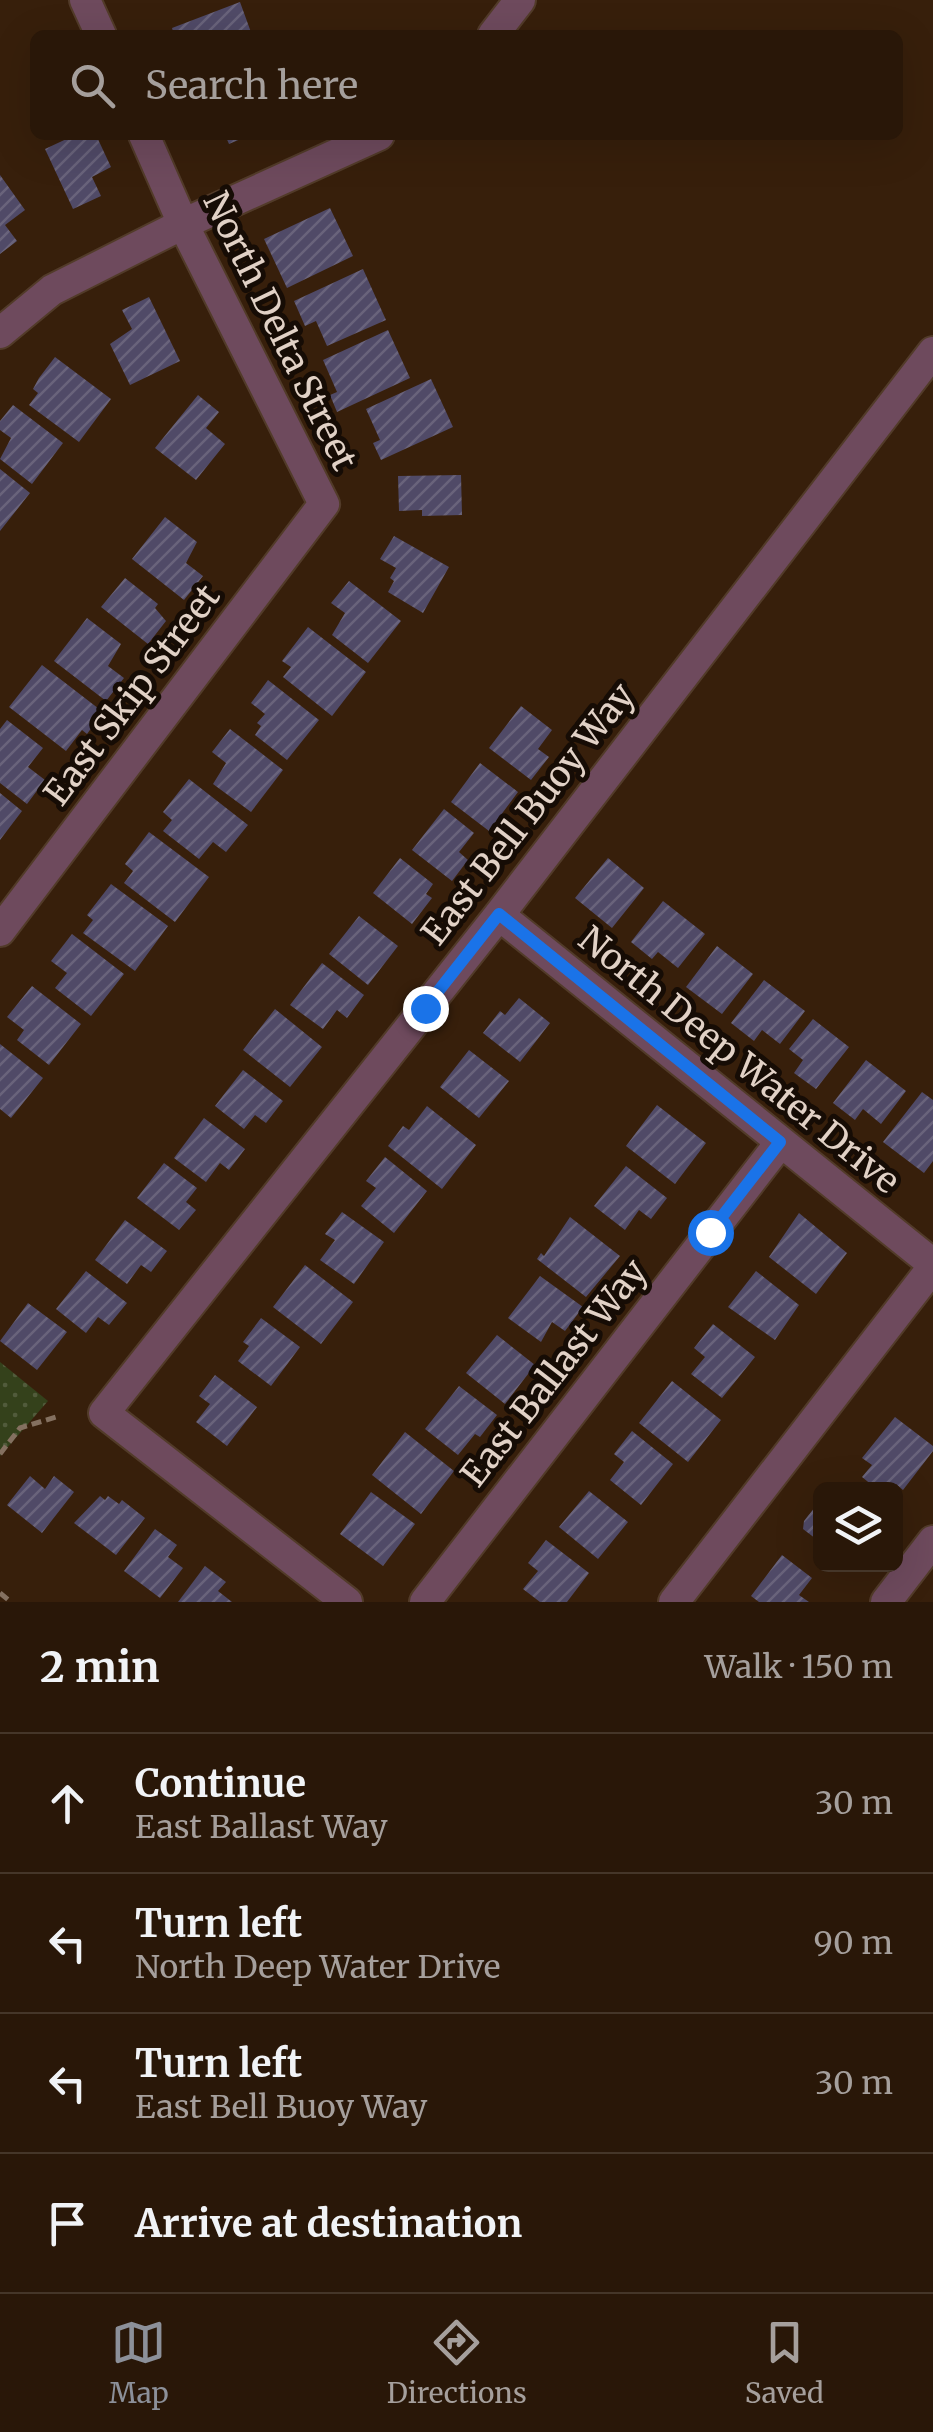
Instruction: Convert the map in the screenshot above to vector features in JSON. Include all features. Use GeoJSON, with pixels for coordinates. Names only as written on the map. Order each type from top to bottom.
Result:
{"type":"FeatureCollection","features":[{"type":"Feature","properties":{"kind":"street"},"geometry":{"type":"LineString","coordinates":[[85,0],[98,30]]}},
{"type":"Feature","properties":{"kind":"street"},"geometry":{"type":"LineString","coordinates":[[497,30],[520,0]]}},
{"type":"Feature","properties":{"kind":"street","name":"North Delta Street"},"geometry":{"type":"LineString","coordinates":[[146,140],[183,224],[324,504]]}},
{"type":"Feature","properties":{"kind":"street"},"geometry":{"type":"LineString","coordinates":[[0,333],[52,290],[183,224],[368,140]]}},
{"type":"Feature","properties":{"kind":"street","name":"East Bell Buoy Way"},"geometry":{"type":"LineString","coordinates":[[347,1602],[104,1413],[499,914],[933,352]]}},
{"type":"Feature","properties":{"kind":"street","name":"East Skip Street"},"geometry":{"type":"LineString","coordinates":[[0,931],[324,504]]}},
{"type":"Feature","properties":{"kind":"street","name":"North Deep Water Drive"},"geometry":{"type":"LineString","coordinates":[[499,914],[933,1266]]}},
{"type":"Feature","properties":{"kind":"street","name":"East Ballast Way"},"geometry":{"type":"LineString","coordinates":[[425,1602],[780,1142]]}},
{"type":"Feature","properties":{"kind":"street"},"geometry":{"type":"LineString","coordinates":[[674,1602],[933,1266]]}},
{"type":"Feature","properties":{"kind":"street"},"geometry":{"type":"LineString","coordinates":[[886,1602],[933,1541]]}},
{"type":"Feature","properties":{"kind":"path"},"geometry":{"type":"LineString","coordinates":[[0,1454],[20,1428],[56,1417]]}},
{"type":"Feature","properties":{"kind":"path"},"geometry":{"type":"LineString","coordinates":[[0,1593],[10,1602]]}},
{"type":"Feature","properties":{"kind":"green space"},"geometry":{"type":"Polygon","coordinates":[[[0,1362],[48,1401],[0,1456],[0,1362]]]}},
{"type":"Feature","properties":{"kind":"building"},"geometry":{"type":"Polygon","coordinates":[[[240,2],[250,30],[173,30],[240,2]]]}},
{"type":"Feature","properties":{"kind":"building"},"geometry":{"type":"Polygon","coordinates":[[[64,140],[98,140],[111,167],[92,177],[101,196],[73,209],[45,149],[64,140]]]}},
{"type":"Feature","properties":{"kind":"building"},"geometry":{"type":"Polygon","coordinates":[[[0,175],[25,210],[5,225],[17,241],[0,254],[0,175]]]}},
{"type":"Feature","properties":{"kind":"building"},"geometry":{"type":"Polygon","coordinates":[[[330,208],[353,256],[287,288],[264,239],[330,208]]]}},
{"type":"Feature","properties":{"kind":"building"},"geometry":{"type":"Polygon","coordinates":[[[363,269],[386,320],[327,346],[316,321],[305,326],[294,301],[363,269]]]}},
{"type":"Feature","properties":{"kind":"building"},"geometry":{"type":"Polygon","coordinates":[[[149,297],[180,361],[130,385],[110,344],[132,329],[122,310],[149,297]]]}},
{"type":"Feature","properties":{"kind":"building"},"geometry":{"type":"Polygon","coordinates":[[[388,330],[410,378],[337,412],[330,395],[337,392],[323,360],[388,330]]]}},
{"type":"Feature","properties":{"kind":"building"},"geometry":{"type":"Polygon","coordinates":[[[55,357],[111,399],[79,442],[29,405],[38,393],[33,389],[55,357]]]}},
{"type":"Feature","properties":{"kind":"building"},"geometry":{"type":"Polygon","coordinates":[[[431,379],[453,427],[381,460],[373,443],[380,440],[366,409],[431,379]]]}},
{"type":"Feature","properties":{"kind":"building"},"geometry":{"type":"Polygon","coordinates":[[[198,395],[219,412],[206,428],[225,444],[196,480],[155,448],[198,395]]]}},
{"type":"Feature","properties":{"kind":"building"},"geometry":{"type":"Polygon","coordinates":[[[13,405],[63,443],[32,484],[0,459],[11,438],[0,430],[0,421],[13,405]]]}},
{"type":"Feature","properties":{"kind":"building"},"geometry":{"type":"Polygon","coordinates":[[[0,469],[30,493],[0,531],[0,469]]]}},
{"type":"Feature","properties":{"kind":"building"},"geometry":{"type":"Polygon","coordinates":[[[461,475],[462,515],[422,516],[422,510],[399,511],[398,476],[461,475]]]}},
{"type":"Feature","properties":{"kind":"building"},"geometry":{"type":"Polygon","coordinates":[[[165,517],[197,542],[186,563],[203,576],[184,600],[132,559],[165,517]]]}},
{"type":"Feature","properties":{"kind":"building"},"geometry":{"type":"Polygon","coordinates":[[[394,536],[449,567],[423,613],[388,592],[396,568],[380,559],[394,536]]]}},
{"type":"Feature","properties":{"kind":"building"},"geometry":{"type":"Polygon","coordinates":[[[125,578],[158,604],[155,608],[166,621],[148,644],[101,607],[125,578]]]}},
{"type":"Feature","properties":{"kind":"building"},"geometry":{"type":"Polygon","coordinates":[[[349,581],[401,621],[368,663],[332,635],[345,613],[331,603],[349,581]]]}},
{"type":"Feature","properties":{"kind":"building"},"geometry":{"type":"Polygon","coordinates":[[[87,618],[121,644],[108,666],[124,678],[106,701],[54,661],[87,618]]]}},
{"type":"Feature","properties":{"kind":"building"},"geometry":{"type":"Polygon","coordinates":[[[308,627],[366,672],[332,716],[283,677],[291,667],[282,661],[308,627]]]}},
{"type":"Feature","properties":{"kind":"building"},"geometry":{"type":"Polygon","coordinates":[[[42,665],[103,712],[87,734],[82,730],[66,751],[9,707],[42,665]]]}},
{"type":"Feature","properties":{"kind":"building"},"geometry":{"type":"Polygon","coordinates":[[[268,680],[319,720],[287,760],[255,735],[261,726],[257,723],[265,714],[251,703],[268,680]]]}},
{"type":"Feature","properties":{"kind":"building"},"geometry":{"type":"Polygon","coordinates":[[[521,706],[552,730],[538,749],[549,757],[531,780],[489,748],[521,706]]]}},
{"type":"Feature","properties":{"kind":"building"},"geometry":{"type":"Polygon","coordinates":[[[7,720],[43,748],[28,767],[45,780],[27,804],[0,783],[0,729],[7,720]]]}},
{"type":"Feature","properties":{"kind":"building"},"geometry":{"type":"Polygon","coordinates":[[[230,729],[283,770],[251,812],[213,784],[226,763],[212,752],[230,729]]]}},
{"type":"Feature","properties":{"kind":"building"},"geometry":{"type":"Polygon","coordinates":[[[480,763],[518,792],[489,831],[451,802],[480,763]]]}},
{"type":"Feature","properties":{"kind":"building"},"geometry":{"type":"Polygon","coordinates":[[[189,779],[248,825],[226,852],[213,842],[199,859],[163,831],[172,820],[163,812],[189,779]]]}},
{"type":"Feature","properties":{"kind":"building"},"geometry":{"type":"Polygon","coordinates":[[[0,793],[22,811],[0,840],[0,793]]]}},
{"type":"Feature","properties":{"kind":"building"},"geometry":{"type":"Polygon","coordinates":[[[444,809],[474,833],[459,852],[468,860],[452,881],[412,850],[444,809]]]}},
{"type":"Feature","properties":{"kind":"building"},"geometry":{"type":"Polygon","coordinates":[[[149,832],[209,877],[175,922],[124,883],[133,871],[125,864],[149,832]]]}},
{"type":"Feature","properties":{"kind":"building"},"geometry":{"type":"Polygon","coordinates":[[[400,858],[433,884],[426,894],[432,898],[412,924],[373,893],[400,858]]]}},
{"type":"Feature","properties":{"kind":"building"},"geometry":{"type":"Polygon","coordinates":[[[608,858],[644,888],[612,928],[575,898],[608,858]]]}},
{"type":"Feature","properties":{"kind":"building"},"geometry":{"type":"Polygon","coordinates":[[[111,884],[168,926],[135,971],[83,933],[93,920],[87,915],[111,884]]]}},
{"type":"Feature","properties":{"kind":"building"},"geometry":{"type":"Polygon","coordinates":[[[663,901],[705,934],[678,968],[658,952],[652,959],[631,942],[663,901]]]}},
{"type":"Feature","properties":{"kind":"building"},"geometry":{"type":"Polygon","coordinates":[[[359,916],[398,946],[368,985],[329,954],[359,916]]]}},
{"type":"Feature","properties":{"kind":"building"},"geometry":{"type":"Polygon","coordinates":[[[72,934],[124,974],[91,1016],[55,988],[67,973],[51,961],[72,934]]]}},
{"type":"Feature","properties":{"kind":"building"},"geometry":{"type":"Polygon","coordinates":[[[717,946],[753,974],[722,1014],[686,987],[717,946]]]}},
{"type":"Feature","properties":{"kind":"building"},"geometry":{"type":"Polygon","coordinates":[[[322,963],[364,995],[347,1018],[337,1010],[323,1029],[290,1005],[322,963]]]}},
{"type":"Feature","properties":{"kind":"building"},"geometry":{"type":"Polygon","coordinates":[[[764,980],[805,1011],[780,1044],[762,1030],[754,1041],[731,1023],[764,980]]]}},
{"type":"Feature","properties":{"kind":"building"},"geometry":{"type":"Polygon","coordinates":[[[32,986],[81,1024],[49,1065],[17,1040],[24,1030],[7,1017],[32,986]]]}},
{"type":"Feature","properties":{"kind":"building"},"geometry":{"type":"Polygon","coordinates":[[[519,998],[550,1023],[520,1062],[483,1033],[500,1011],[505,1015],[519,998]]]}},
{"type":"Feature","properties":{"kind":"building"},"geometry":{"type":"Polygon","coordinates":[[[275,1009],[322,1047],[290,1087],[243,1050],[275,1009]]]}},
{"type":"Feature","properties":{"kind":"building"},"geometry":{"type":"Polygon","coordinates":[[[813,1019],[849,1047],[816,1089],[794,1073],[803,1060],[789,1049],[813,1019]]]}},
{"type":"Feature","properties":{"kind":"building"},"geometry":{"type":"Polygon","coordinates":[[[0,1044],[43,1078],[11,1118],[0,1109],[0,1044]]]}},
{"type":"Feature","properties":{"kind":"building"},"geometry":{"type":"Polygon","coordinates":[[[469,1050],[509,1081],[479,1118],[440,1087],[469,1050]]]}},
{"type":"Feature","properties":{"kind":"building"},"geometry":{"type":"Polygon","coordinates":[[[866,1060],[906,1091],[881,1124],[863,1109],[855,1120],[833,1103],[866,1060]]]}},
{"type":"Feature","properties":{"kind":"building"},"geometry":{"type":"Polygon","coordinates":[[[243,1070],[283,1101],[266,1123],[255,1115],[244,1129],[215,1106],[243,1070]]]}},
{"type":"Feature","properties":{"kind":"building"},"geometry":{"type":"Polygon","coordinates":[[[922,1092],[933,1100],[933,1161],[924,1173],[883,1142],[922,1092]]]}},
{"type":"Feature","properties":{"kind":"building"},"geometry":{"type":"Polygon","coordinates":[[[657,1105],[706,1143],[675,1184],[626,1146],[657,1105]]]}},
{"type":"Feature","properties":{"kind":"building"},"geometry":{"type":"Polygon","coordinates":[[[427,1106],[476,1145],[442,1189],[388,1146],[403,1126],[409,1130],[427,1106]]]}},
{"type":"Feature","properties":{"kind":"building"},"geometry":{"type":"Polygon","coordinates":[[[204,1118],[245,1149],[229,1170],[220,1163],[206,1182],[174,1158],[204,1118]]]}},
{"type":"Feature","properties":{"kind":"building"},"geometry":{"type":"Polygon","coordinates":[[[385,1157],[427,1191],[394,1233],[361,1206],[376,1188],[366,1181],[385,1157]]]}},
{"type":"Feature","properties":{"kind":"building"},"geometry":{"type":"Polygon","coordinates":[[[164,1163],[197,1188],[186,1202],[196,1210],[179,1230],[137,1198],[164,1163]]]}},
{"type":"Feature","properties":{"kind":"building"},"geometry":{"type":"Polygon","coordinates":[[[626,1166],[667,1198],[651,1219],[639,1210],[625,1230],[594,1206],[626,1166]]]}},
{"type":"Feature","properties":{"kind":"building"},"geometry":{"type":"Polygon","coordinates":[[[342,1212],[384,1242],[354,1284],[320,1260],[335,1240],[325,1234],[342,1212]]]}},
{"type":"Feature","properties":{"kind":"building"},"geometry":{"type":"Polygon","coordinates":[[[799,1213],[847,1253],[816,1294],[769,1257],[799,1213]]]}},
{"type":"Feature","properties":{"kind":"building"},"geometry":{"type":"Polygon","coordinates":[[[570,1217],[620,1256],[586,1297],[537,1259],[541,1253],[544,1256],[570,1217]]]}},
{"type":"Feature","properties":{"kind":"building"},"geometry":{"type":"Polygon","coordinates":[[[125,1220],[167,1251],[151,1272],[141,1265],[127,1284],[95,1260],[125,1220]]]}},
{"type":"Feature","properties":{"kind":"building"},"geometry":{"type":"Polygon","coordinates":[[[305,1265],[353,1302],[321,1344],[273,1307],[305,1265]]]}},
{"type":"Feature","properties":{"kind":"building"},"geometry":{"type":"Polygon","coordinates":[[[86,1271],[127,1303],[109,1325],[98,1317],[86,1333],[56,1309],[86,1271]]]}},
{"type":"Feature","properties":{"kind":"building"},"geometry":{"type":"Polygon","coordinates":[[[756,1271],[799,1305],[775,1340],[728,1307],[756,1271]]]}},
{"type":"Feature","properties":{"kind":"building"},"geometry":{"type":"Polygon","coordinates":[[[540,1276],[583,1307],[565,1331],[552,1322],[541,1342],[508,1318],[540,1276]]]}},
{"type":"Feature","properties":{"kind":"building"},"geometry":{"type":"Polygon","coordinates":[[[28,1303],[67,1332],[37,1370],[0,1341],[28,1303]]]}},
{"type":"Feature","properties":{"kind":"building"},"geometry":{"type":"Polygon","coordinates":[[[261,1318],[300,1347],[271,1386],[238,1361],[249,1346],[243,1342],[261,1318]]]}},
{"type":"Feature","properties":{"kind":"building"},"geometry":{"type":"Polygon","coordinates":[[[713,1324],[755,1357],[722,1398],[691,1374],[705,1357],[694,1348],[713,1324]]]}},
{"type":"Feature","properties":{"kind":"building"},"geometry":{"type":"Polygon","coordinates":[[[497,1335],[535,1365],[505,1404],[466,1373],[497,1335]]]}},
{"type":"Feature","properties":{"kind":"building"},"geometry":{"type":"Polygon","coordinates":[[[215,1375],[257,1407],[227,1446],[196,1422],[210,1404],[199,1396],[215,1375]]]}},
{"type":"Feature","properties":{"kind":"building"},"geometry":{"type":"Polygon","coordinates":[[[672,1381],[721,1420],[688,1462],[639,1423],[672,1381]]]}},
{"type":"Feature","properties":{"kind":"building"},"geometry":{"type":"Polygon","coordinates":[[[459,1386],[497,1415],[480,1437],[475,1434],[458,1455],[425,1429],[459,1386]]]}},
{"type":"Feature","properties":{"kind":"building"},"geometry":{"type":"Polygon","coordinates":[[[895,1417],[933,1446],[903,1490],[903,1482],[868,1482],[862,1477],[872,1465],[862,1458],[895,1417]]]}},
{"type":"Feature","properties":{"kind":"building"},"geometry":{"type":"Polygon","coordinates":[[[632,1431],[673,1464],[641,1505],[610,1480],[624,1462],[614,1454],[632,1431]]]}},
{"type":"Feature","properties":{"kind":"building"},"geometry":{"type":"Polygon","coordinates":[[[405,1432],[454,1471],[421,1514],[372,1475],[405,1432]]]}},
{"type":"Feature","properties":{"kind":"building"},"geometry":{"type":"Polygon","coordinates":[[[30,1476],[45,1489],[54,1476],[74,1492],[42,1533],[7,1505],[30,1476]]]}},
{"type":"Feature","properties":{"kind":"building"},"geometry":{"type":"Polygon","coordinates":[[[589,1491],[628,1522],[598,1559],[559,1527],[589,1491]]]}},
{"type":"Feature","properties":{"kind":"building"},"geometry":{"type":"Polygon","coordinates":[[[371,1492],[415,1524],[383,1566],[340,1534],[371,1492]]]}},
{"type":"Feature","properties":{"kind":"building"},"geometry":{"type":"Polygon","coordinates":[[[100,1496],[105,1500],[108,1496],[119,1504],[122,1500],[145,1518],[116,1555],[74,1523],[100,1496]]]}},
{"type":"Feature","properties":{"kind":"building"},"geometry":{"type":"Polygon","coordinates":[[[813,1510],[813,1537],[803,1529],[813,1510]]]}},
{"type":"Feature","properties":{"kind":"building"},"geometry":{"type":"Polygon","coordinates":[[[155,1529],[177,1545],[168,1557],[183,1568],[160,1598],[124,1571],[155,1529]]]}},
{"type":"Feature","properties":{"kind":"building"},"geometry":{"type":"Polygon","coordinates":[[[546,1540],[589,1573],[567,1602],[540,1602],[523,1589],[538,1571],[528,1563],[546,1540]]]}},
{"type":"Feature","properties":{"kind":"building"},"geometry":{"type":"Polygon","coordinates":[[[782,1555],[812,1578],[799,1595],[809,1602],[759,1602],[751,1596],[782,1555]]]}},
{"type":"Feature","properties":{"kind":"building"},"geometry":{"type":"Polygon","coordinates":[[[205,1566],[226,1582],[218,1591],[232,1602],[178,1602],[205,1566]]]}},
{"type":"Feature","properties":{"kind":"route"},"geometry":{"type":"LineString","coordinates":[[425,1008],[499,914],[780,1142],[710,1232]]}}]}
